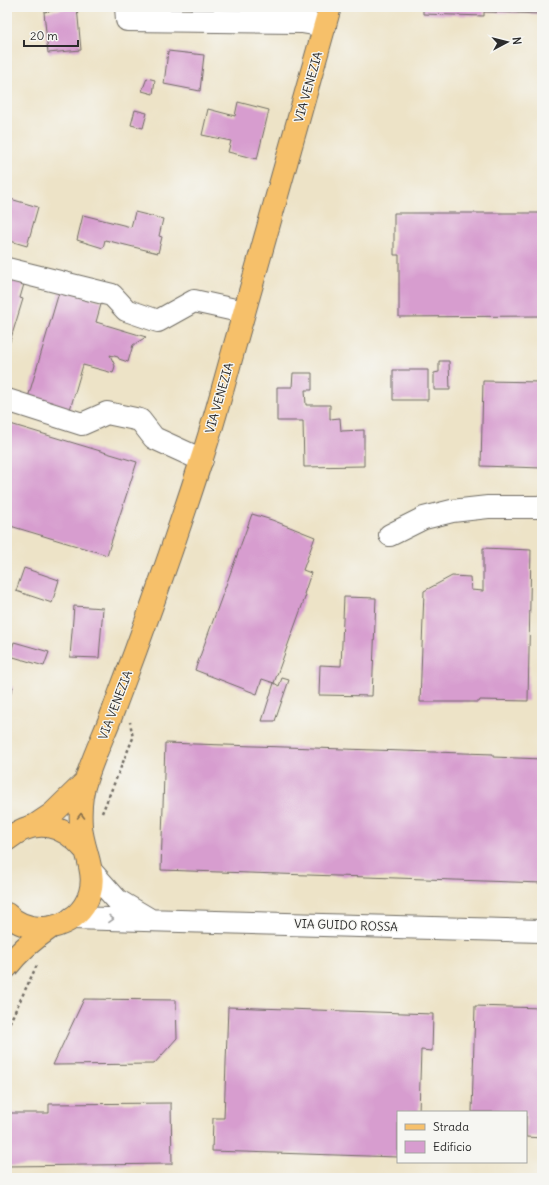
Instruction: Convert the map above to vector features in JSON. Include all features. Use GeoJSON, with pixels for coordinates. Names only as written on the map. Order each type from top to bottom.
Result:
{"type":"FeatureCollection","features":[{"type":"Feature","properties":{"kind":"main road","name":"VIA VENEZIA"},"geometry":{"type":"LineString","coordinates":[[7,967],[28,945],[50,928],[72,918],[84,905],[91,890],[92,872],[90,861],[85,850],[81,826],[81,806],[85,782],[149,614],[202,460],[328,16]]}},
{"type":"Feature","properties":{"kind":"main road","name":"VIA VENEZIA"},"geometry":{"type":"LineString","coordinates":[[34,826],[52,814],[85,782]]}},
{"type":"Feature","properties":{"kind":"main road","name":"VIA VENEZIA"},"geometry":{"type":"LineString","coordinates":[[9,836],[34,826],[49,826],[63,831],[75,839],[85,850]]}},
{"type":"Feature","properties":{"kind":"main road","name":"VIA VENEZIA"},"geometry":{"type":"LineString","coordinates":[[7,914],[22,924],[36,928],[50,928]]}},
{"type":"Feature","properties":{"kind":"street"},"geometry":{"type":"LineString","coordinates":[[126,7],[127,20],[212,14],[302,22],[328,16]]}},
{"type":"Feature","properties":{"kind":"street"},"geometry":{"type":"LineString","coordinates":[[7,270],[112,295],[126,310],[158,321],[194,301],[244,312]]}},
{"type":"Feature","properties":{"kind":"street"},"geometry":{"type":"LineString","coordinates":[[7,400],[82,424],[107,413],[140,420],[154,438],[202,460]]}},
{"type":"Feature","properties":{"kind":"street"},"geometry":{"type":"LineString","coordinates":[[390,535],[424,518],[452,511],[488,507],[542,507]]}},
{"type":"Feature","properties":{"kind":"street","name":"VIA GUIDO ROSSA"},"geometry":{"type":"LineString","coordinates":[[92,872],[117,900],[150,920]]}},
{"type":"Feature","properties":{"kind":"street","name":"VIA GUIDO ROSSA"},"geometry":{"type":"LineString","coordinates":[[72,918],[542,931]]}},
{"type":"Feature","properties":{"kind":"path"},"geometry":{"type":"LineString","coordinates":[[7,1028],[38,961]]}},
{"type":"Feature","properties":{"kind":"building"},"geometry":{"type":"Polygon","coordinates":[[[77,7],[81,50],[48,53],[44,12],[77,7]]]}},
{"type":"Feature","properties":{"kind":"building"},"geometry":{"type":"Polygon","coordinates":[[[260,7],[286,7],[284,13],[260,7]]]}},
{"type":"Feature","properties":{"kind":"building"},"geometry":{"type":"Polygon","coordinates":[[[423,7],[542,7],[542,14],[484,12],[484,16],[423,14],[423,7]]]}},
{"type":"Feature","properties":{"kind":"building"},"geometry":{"type":"Polygon","coordinates":[[[168,51],[204,55],[200,91],[164,84],[168,51]]]}},
{"type":"Feature","properties":{"kind":"building"},"geometry":{"type":"Polygon","coordinates":[[[147,78],[155,80],[153,94],[142,91],[147,78]]]}},
{"type":"Feature","properties":{"kind":"building"},"geometry":{"type":"Polygon","coordinates":[[[238,102],[269,110],[257,159],[228,152],[231,141],[202,135],[208,109],[235,116],[238,102]]]}},
{"type":"Feature","properties":{"kind":"building"},"geometry":{"type":"Polygon","coordinates":[[[135,110],[147,113],[143,128],[131,125],[135,110]]]}},
{"type":"Feature","properties":{"kind":"building"},"geometry":{"type":"Polygon","coordinates":[[[7,198],[38,207],[27,246],[7,240],[7,198]]]}},
{"type":"Feature","properties":{"kind":"building"},"geometry":{"type":"Polygon","coordinates":[[[135,212],[163,219],[159,236],[162,237],[158,253],[105,240],[103,248],[77,240],[83,215],[131,227],[135,212]]]}},
{"type":"Feature","properties":{"kind":"building"},"geometry":{"type":"Polygon","coordinates":[[[394,213],[542,213],[542,316],[399,317],[399,255],[394,255],[394,213]]]}},
{"type":"Feature","properties":{"kind":"building"},"geometry":{"type":"Polygon","coordinates":[[[7,279],[24,284],[20,298],[23,299],[7,351],[7,279]]]}},
{"type":"Feature","properties":{"kind":"building"},"geometry":{"type":"Polygon","coordinates":[[[60,289],[102,301],[96,322],[146,337],[133,345],[128,362],[110,355],[115,366],[113,373],[83,365],[69,413],[27,401],[60,289]]]}},
{"type":"Feature","properties":{"kind":"building"},"geometry":{"type":"Polygon","coordinates":[[[439,361],[449,361],[450,390],[434,390],[434,373],[439,372],[439,361]]]}},
{"type":"Feature","properties":{"kind":"building"},"geometry":{"type":"Polygon","coordinates":[[[393,370],[428,370],[428,400],[393,400],[393,370]]]}},
{"type":"Feature","properties":{"kind":"building"},"geometry":{"type":"Polygon","coordinates":[[[293,373],[312,373],[312,390],[305,390],[306,405],[330,405],[330,419],[340,418],[341,431],[364,430],[364,466],[304,467],[303,421],[277,421],[277,387],[292,387],[293,373]]]}},
{"type":"Feature","properties":{"kind":"building"},"geometry":{"type":"Polygon","coordinates":[[[483,381],[542,382],[542,468],[481,466],[483,381]]]}},
{"type":"Feature","properties":{"kind":"building"},"geometry":{"type":"Polygon","coordinates":[[[7,423],[137,462],[107,555],[7,525],[7,423]]]}},
{"type":"Feature","properties":{"kind":"building"},"geometry":{"type":"Polygon","coordinates":[[[252,514],[272,520],[315,537],[303,570],[311,573],[304,594],[306,595],[274,683],[262,679],[257,694],[195,670],[252,514]]]}},
{"type":"Feature","properties":{"kind":"building"},"geometry":{"type":"Polygon","coordinates":[[[483,548],[531,550],[528,701],[480,700],[479,702],[420,702],[424,591],[452,576],[470,577],[471,590],[483,591],[483,548]]]}},
{"type":"Feature","properties":{"kind":"building"},"geometry":{"type":"Polygon","coordinates":[[[24,568],[59,580],[52,603],[16,591],[24,568]]]}},
{"type":"Feature","properties":{"kind":"building"},"geometry":{"type":"Polygon","coordinates":[[[344,597],[376,598],[372,696],[319,695],[320,665],[341,666],[344,597]]]}},
{"type":"Feature","properties":{"kind":"building"},"geometry":{"type":"Polygon","coordinates":[[[74,606],[103,608],[99,658],[70,657],[74,606]]]}},
{"type":"Feature","properties":{"kind":"building"},"geometry":{"type":"Polygon","coordinates":[[[14,642],[49,652],[44,666],[10,656],[14,642]]]}},
{"type":"Feature","properties":{"kind":"building"},"geometry":{"type":"Polygon","coordinates":[[[282,678],[289,680],[275,721],[262,721],[274,683],[279,686],[282,678]]]}},
{"type":"Feature","properties":{"kind":"building"},"geometry":{"type":"Polygon","coordinates":[[[7,685],[13,687],[7,704],[7,685]]]}},
{"type":"Feature","properties":{"kind":"building"},"geometry":{"type":"Polygon","coordinates":[[[165,743],[493,754],[493,757],[542,759],[542,883],[161,870],[165,743]]]}},
{"type":"Feature","properties":{"kind":"building"},"geometry":{"type":"Polygon","coordinates":[[[84,999],[176,1000],[177,1038],[154,1064],[53,1065],[84,999]]]}},
{"type":"Feature","properties":{"kind":"building"},"geometry":{"type":"Polygon","coordinates":[[[475,1006],[542,1008],[542,1138],[527,1137],[527,1111],[472,1111],[475,1006]]]}},
{"type":"Feature","properties":{"kind":"building"},"geometry":{"type":"Polygon","coordinates":[[[228,1007],[433,1014],[432,1051],[421,1050],[419,1111],[397,1111],[397,1157],[212,1151],[213,1118],[224,1118],[228,1007]]]}},
{"type":"Feature","properties":{"kind":"building"},"geometry":{"type":"Polygon","coordinates":[[[171,1103],[172,1164],[7,1166],[7,1121],[10,1113],[49,1113],[49,1104],[171,1103]]]}}]}
